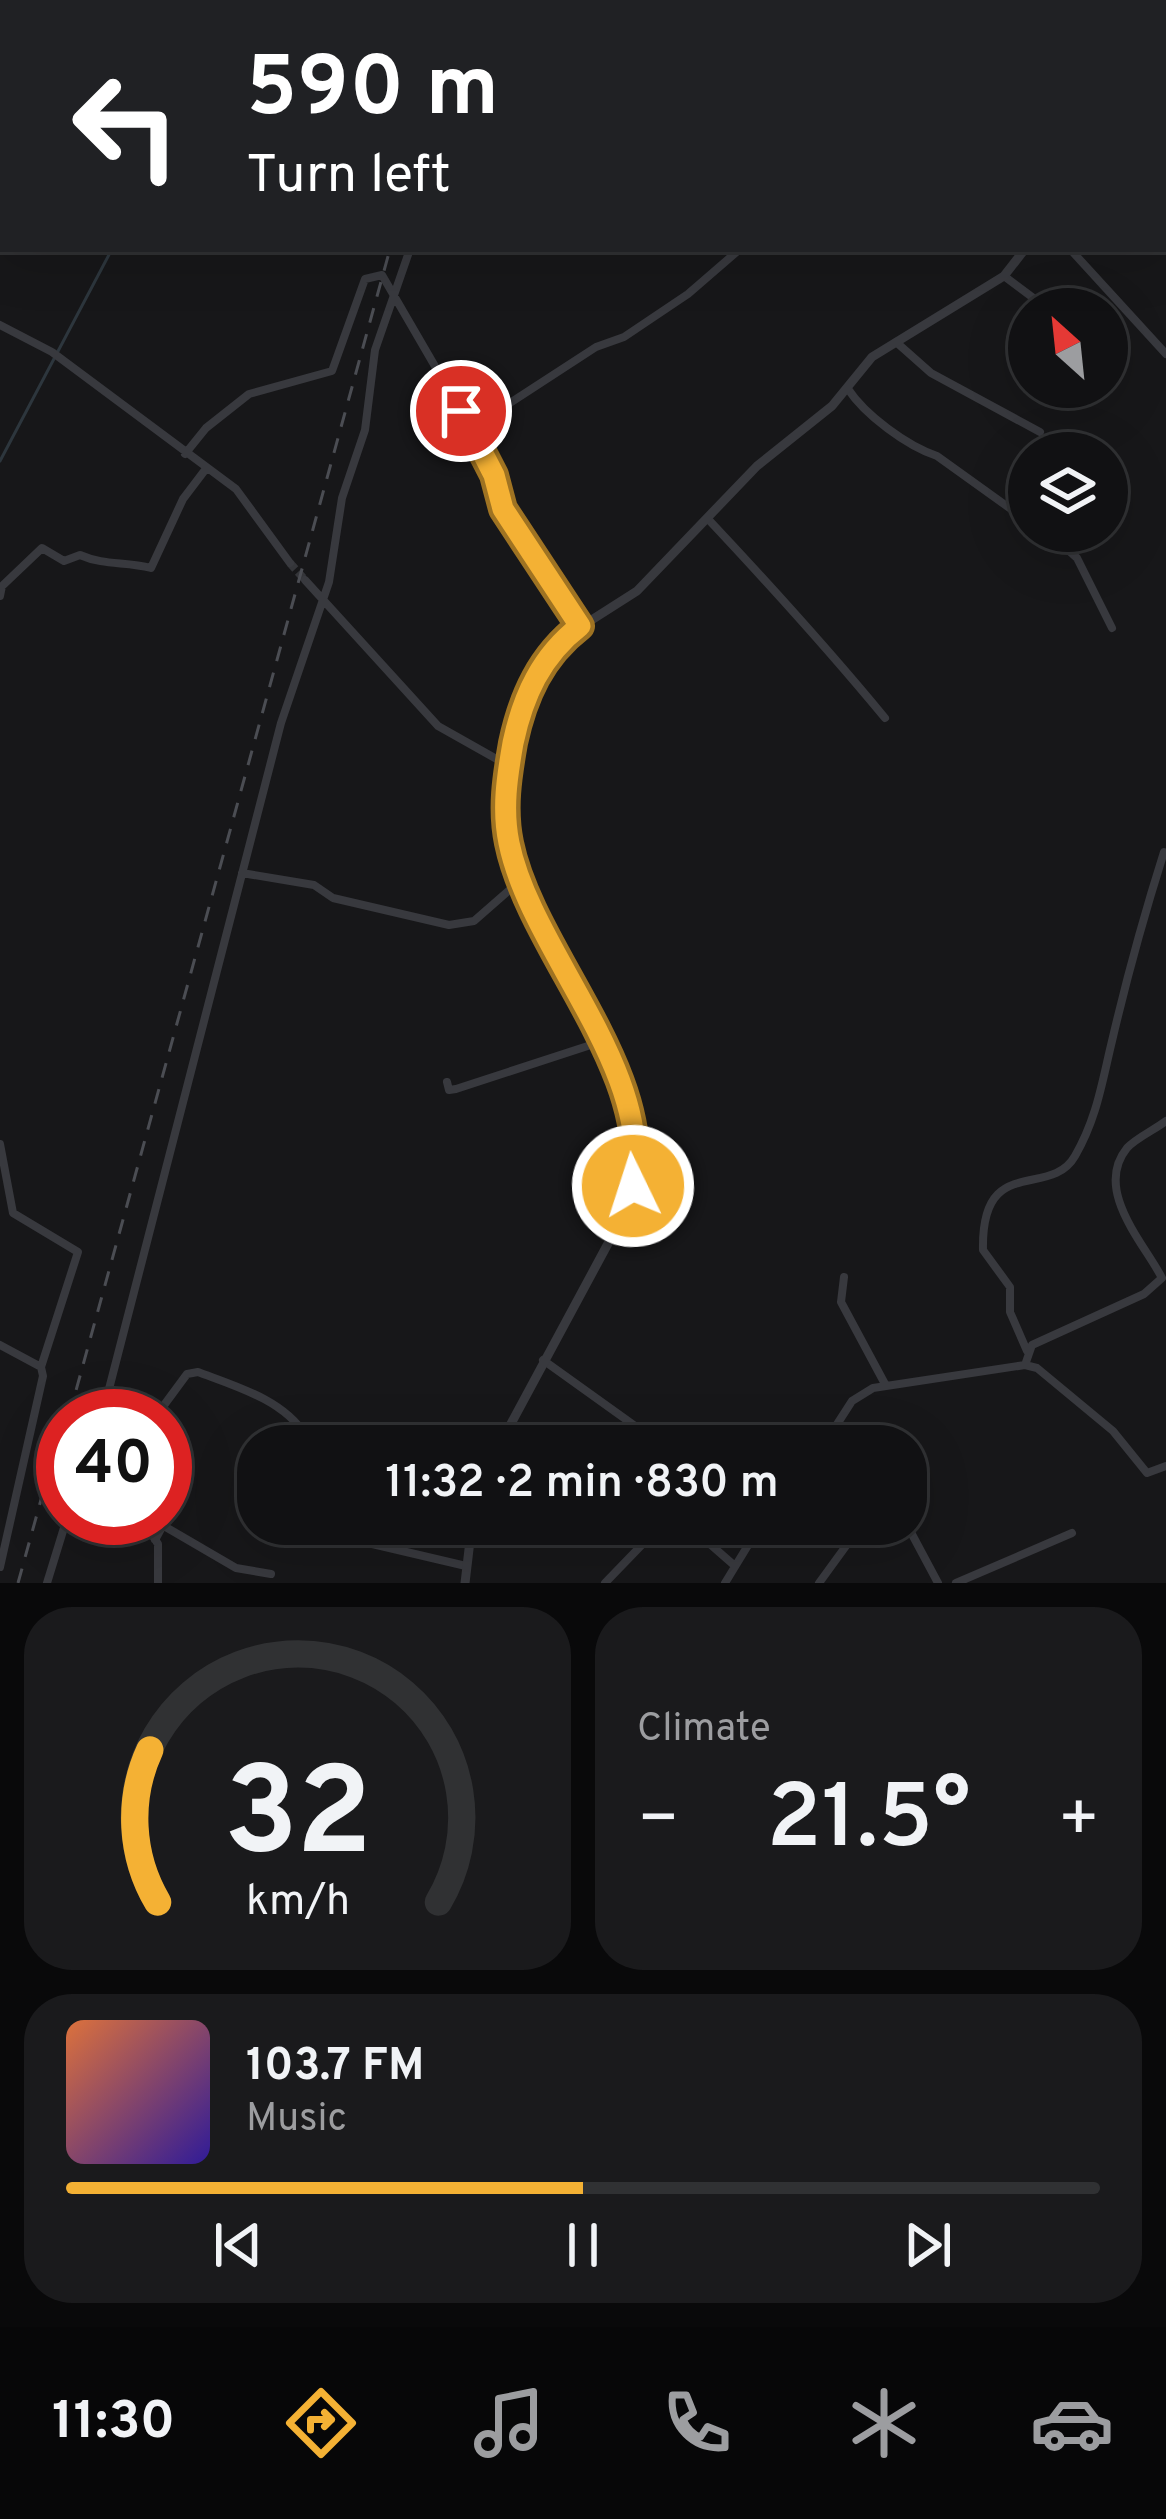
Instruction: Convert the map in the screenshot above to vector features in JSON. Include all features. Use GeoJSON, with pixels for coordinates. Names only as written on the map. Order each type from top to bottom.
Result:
{"type":"FeatureCollection","features":[{"type":"Feature","properties":{"kind":"street"},"geometry":{"type":"LineString","coordinates":[[110,1389],[296,671],[324,600],[342,498],[365,430],[372,361],[409,252]]}},
{"type":"Feature","properties":{"kind":"street"},"geometry":{"type":"LineString","coordinates":[[470,429],[596,346],[640,326],[736,252]]}},
{"type":"Feature","properties":{"kind":"street"},"geometry":{"type":"LineString","coordinates":[[509,1425],[618,1225],[633,1186],[635,1156],[627,1114],[601,1041],[522,879],[506,825],[509,766],[535,674],[580,626],[637,591],[757,466],[848,389],[872,357],[1004,276],[1022,252]]}},
{"type":"Feature","properties":{"kind":"street"},"geometry":{"type":"LineString","coordinates":[[1073,252],[1166,354]]}},
{"type":"Feature","properties":{"kind":"street"},"geometry":{"type":"LineString","coordinates":[[184,454],[206,428],[249,394],[332,371],[369,274],[385,277],[470,429],[511,522],[580,626]]}},
{"type":"Feature","properties":{"kind":"street"},"geometry":{"type":"LineString","coordinates":[[1004,276],[1020,288]]}},
{"type":"Feature","properties":{"kind":"street"},"geometry":{"type":"LineString","coordinates":[[0,326],[52,352],[236,489],[290,563]]}},
{"type":"Feature","properties":{"kind":"street"},"geometry":{"type":"LineString","coordinates":[[895,340],[931,373],[1040,432]]}},
{"type":"Feature","properties":{"kind":"street"},"geometry":{"type":"LineString","coordinates":[[848,389],[857,403],[920,450],[937,456],[1008,507]]}},
{"type":"Feature","properties":{"kind":"street"},"geometry":{"type":"LineString","coordinates":[[0,596],[2,586],[42,548],[64,560],[80,555],[104,565],[123,560],[152,568],[183,499],[205,470]]}},
{"type":"Feature","properties":{"kind":"street"},"geometry":{"type":"LineString","coordinates":[[708,519],[749,569],[824,639],[885,718]]}},
{"type":"Feature","properties":{"kind":"street"},"geometry":{"type":"LineString","coordinates":[[1071,552],[1112,628]]}},
{"type":"Feature","properties":{"kind":"street"},"geometry":{"type":"LineString","coordinates":[[305,580],[438,726],[509,766]]}},
{"type":"Feature","properties":{"kind":"street"},"geometry":{"type":"LineString","coordinates":[[1025,1365],[1027,1351],[1010,1312],[1010,1287],[983,1250],[988,1209],[994,1196],[1022,1179],[1052,1174],[1073,1161],[1102,1098],[1132,954],[1164,852]]}},
{"type":"Feature","properties":{"kind":"street"},"geometry":{"type":"LineString","coordinates":[[242,873],[314,885],[333,898],[449,925],[474,921],[522,879]]}},
{"type":"Feature","properties":{"kind":"street"},"geometry":{"type":"LineString","coordinates":[[447,1082],[449,1090],[456,1089],[601,1041]]}},
{"type":"Feature","properties":{"kind":"street"},"geometry":{"type":"LineString","coordinates":[[1027,1351],[1144,1294],[1162,1279],[1127,1219],[1115,1184],[1128,1146],[1166,1121]]}},
{"type":"Feature","properties":{"kind":"street"},"geometry":{"type":"LineString","coordinates":[[0,1144],[13,1213],[78,1252],[41,1367],[0,1567]]}},
{"type":"Feature","properties":{"kind":"street"},"geometry":{"type":"LineString","coordinates":[[844,1277],[841,1302],[885,1384]]}},
{"type":"Feature","properties":{"kind":"street"},"geometry":{"type":"LineString","coordinates":[[0,1345],[41,1367]]}},
{"type":"Feature","properties":{"kind":"street"},"geometry":{"type":"LineString","coordinates":[[542,1359],[634,1425]]}},
{"type":"Feature","properties":{"kind":"street"},"geometry":{"type":"LineString","coordinates":[[837,1425],[853,1401],[885,1384],[1025,1365],[1037,1367],[1113,1431],[1148,1473],[1166,1466]]}},
{"type":"Feature","properties":{"kind":"street"},"geometry":{"type":"LineString","coordinates":[[176,1389],[187,1374],[198,1372],[278,1407],[299,1425]]}},
{"type":"Feature","properties":{"kind":"street"},"geometry":{"type":"LineString","coordinates":[[956,1583],[1072,1533]]}},
{"type":"Feature","properties":{"kind":"street"},"geometry":{"type":"LineString","coordinates":[[192,1542],[236,1568],[271,1574]]}},
{"type":"Feature","properties":{"kind":"street"},"geometry":{"type":"LineString","coordinates":[[47,1583],[59,1545]]}},
{"type":"Feature","properties":{"kind":"street"},"geometry":{"type":"LineString","coordinates":[[156,1545],[158,1583]]}},
{"type":"Feature","properties":{"kind":"street"},"geometry":{"type":"LineString","coordinates":[[377,1545],[466,1566]]}},
{"type":"Feature","properties":{"kind":"street"},"geometry":{"type":"LineString","coordinates":[[465,1583],[469,1545]]}},
{"type":"Feature","properties":{"kind":"street"},"geometry":{"type":"LineString","coordinates":[[605,1583],[642,1545]]}},
{"type":"Feature","properties":{"kind":"street"},"geometry":{"type":"LineString","coordinates":[[711,1545],[735,1566]]}},
{"type":"Feature","properties":{"kind":"street"},"geometry":{"type":"LineString","coordinates":[[724,1583],[748,1545]]}},
{"type":"Feature","properties":{"kind":"street"},"geometry":{"type":"LineString","coordinates":[[819,1583],[847,1545]]}},
{"type":"Feature","properties":{"kind":"street"},"geometry":{"type":"LineString","coordinates":[[918,1545],[938,1583]]}},
{"type":"Feature","properties":{"kind":"waterway"},"geometry":{"type":"LineString","coordinates":[[0,461],[110,252]]}},
{"type":"Feature","properties":{"kind":"tunnel"},"geometry":{"type":"LineString","coordinates":[[290,563],[305,580]]}},
{"type":"Feature","properties":{"kind":"railway"},"geometry":{"type":"LineString","coordinates":[[76,1389],[389,252]]}},
{"type":"Feature","properties":{"kind":"railway"},"geometry":{"type":"LineString","coordinates":[[18,1583],[36,1518]]}},
{"type":"Feature","properties":{"kind":"route"},"geometry":{"type":"LineString","coordinates":[[461,411],[494,475],[503,509],[580,626],[552,652],[527,694],[507,780],[506,825],[513,859],[580,993],[616,1080],[635,1156],[633,1186]]}}]}
